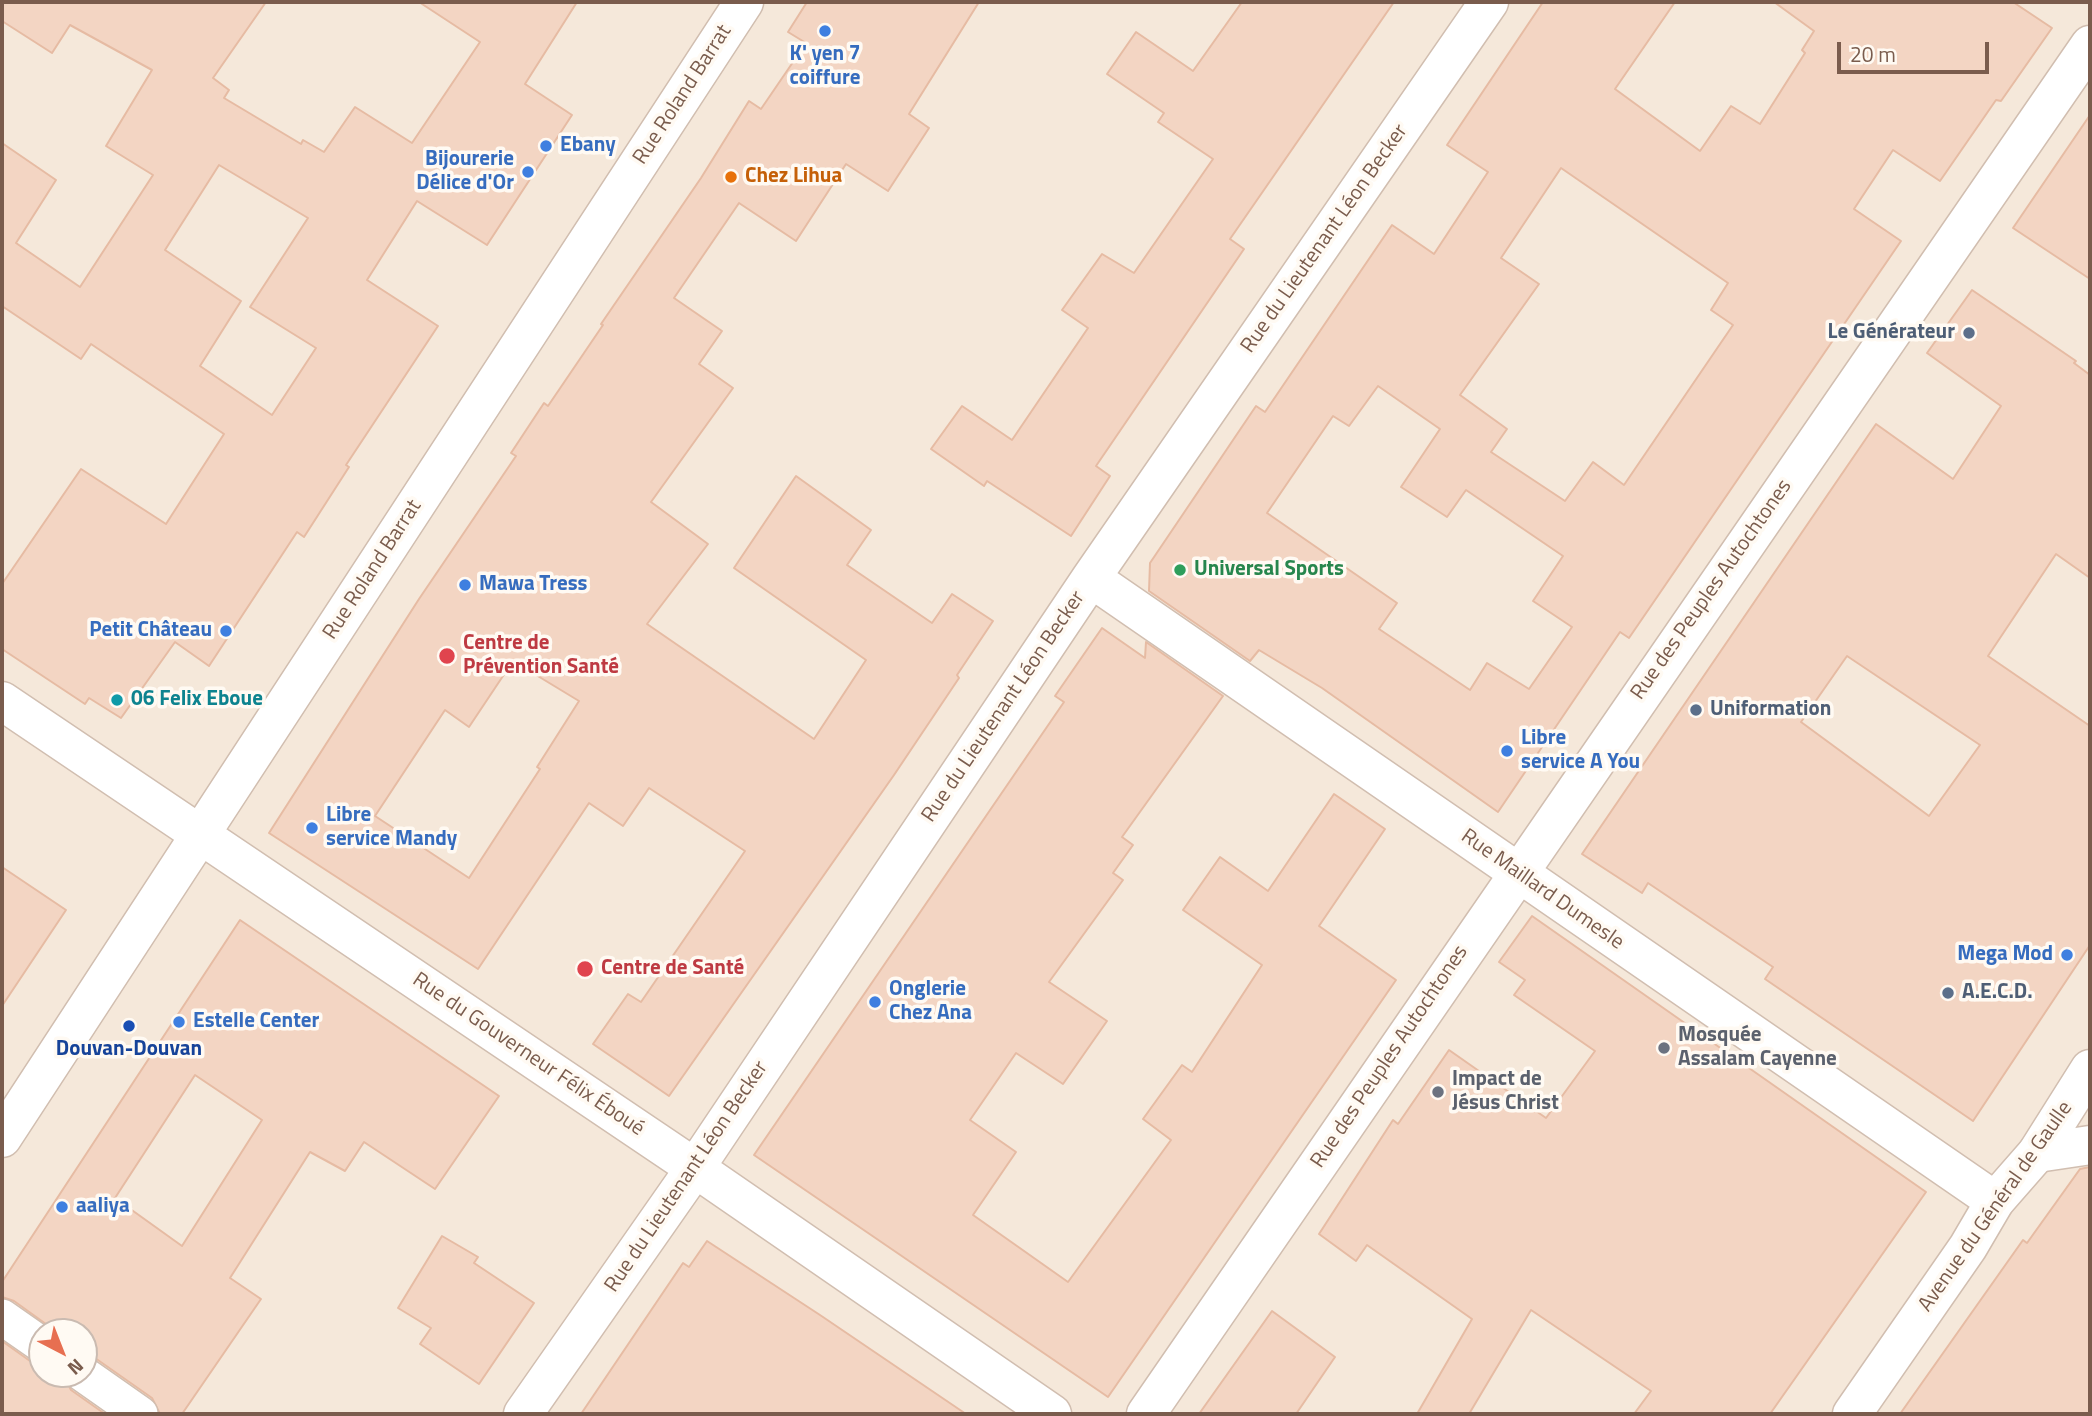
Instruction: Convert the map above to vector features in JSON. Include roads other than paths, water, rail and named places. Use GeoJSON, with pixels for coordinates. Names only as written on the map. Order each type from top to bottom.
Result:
{"type":"FeatureCollection","features":[{"type":"Feature","properties":{"kind":"street","name":"Rue Roland Barrat"},"geometry":{"type":"LineString","coordinates":[[2,1138],[744,2]]}},
{"type":"Feature","properties":{"kind":"street","name":"Rue du Lieutenant Léon Becker"},"geometry":{"type":"LineString","coordinates":[[523,1414],[695,1168],[1091,578],[1489,2]]}},
{"type":"Feature","properties":{"kind":"street","name":"Rue des Peuples Autochtones"},"geometry":{"type":"LineString","coordinates":[[1146,1414],[2090,45]]}},
{"type":"Feature","properties":{"kind":"street","name":"Rue Maillard Dumesle"},"geometry":{"type":"LineString","coordinates":[[1091,578],[1518,871],[1555,901],[1995,1201]]}},
{"type":"Feature","properties":{"kind":"street","name":"Rue du Gouverneur Félix Éboué"},"geometry":{"type":"LineString","coordinates":[[2,701],[199,835],[267,877],[1052,1414]]}},
{"type":"Feature","properties":{"kind":"street","name":"Avenue du Général de Gaulle"},"geometry":{"type":"LineString","coordinates":[[1852,1414],[1968,1247],[1995,1201],[2037,1153],[2090,1069]]}},
{"type":"Feature","properties":{"kind":"street"},"geometry":{"type":"LineString","coordinates":[[2037,1153],[2090,1145]]}},
{"type":"Feature","properties":{"kind":"street"},"geometry":{"type":"LineString","coordinates":[[2,1317],[28,1335]]}},
{"type":"Feature","properties":{"kind":"street"},"geometry":{"type":"LineString","coordinates":[[98,1385],[140,1414]]}},
{"type":"Feature","properties":{"kind":"place","name":"K' yen 7 coiffure"},"geometry":{"type":"Point","coordinates":[825,31]}},
{"type":"Feature","properties":{"kind":"place","name":"Ebany"},"geometry":{"type":"Point","coordinates":[546,146]}},
{"type":"Feature","properties":{"kind":"place","name":"Bijourerie Délice d'Or"},"geometry":{"type":"Point","coordinates":[528,172]}},
{"type":"Feature","properties":{"kind":"place","name":"Chez Lihua"},"geometry":{"type":"Point","coordinates":[731,177]}},
{"type":"Feature","properties":{"kind":"place","name":"Le Générateur"},"geometry":{"type":"Point","coordinates":[1969,333]}},
{"type":"Feature","properties":{"kind":"place","name":"Universal Sports"},"geometry":{"type":"Point","coordinates":[1180,570]}},
{"type":"Feature","properties":{"kind":"place","name":"Mawa Tress"},"geometry":{"type":"Point","coordinates":[465,585]}},
{"type":"Feature","properties":{"kind":"place","name":"Petit Château"},"geometry":{"type":"Point","coordinates":[226,631]}},
{"type":"Feature","properties":{"kind":"place","name":"Centre de Prévention Santé"},"geometry":{"type":"Point","coordinates":[447,656]}},
{"type":"Feature","properties":{"kind":"place","name":"06 Felix Eboue"},"geometry":{"type":"Point","coordinates":[117,700]}},
{"type":"Feature","properties":{"kind":"place","name":"Uniformation"},"geometry":{"type":"Point","coordinates":[1696,710]}},
{"type":"Feature","properties":{"kind":"place","name":"Libre service A You"},"geometry":{"type":"Point","coordinates":[1507,751]}},
{"type":"Feature","properties":{"kind":"place","name":"Libre service Mandy"},"geometry":{"type":"Point","coordinates":[312,828]}},
{"type":"Feature","properties":{"kind":"place","name":"Mega Mod"},"geometry":{"type":"Point","coordinates":[2067,955]}},
{"type":"Feature","properties":{"kind":"place","name":"Centre de Santé"},"geometry":{"type":"Point","coordinates":[585,969]}},
{"type":"Feature","properties":{"kind":"place","name":"A.E.C.D."},"geometry":{"type":"Point","coordinates":[1948,993]}},
{"type":"Feature","properties":{"kind":"place","name":"Onglerie Chez Ana"},"geometry":{"type":"Point","coordinates":[875,1002]}},
{"type":"Feature","properties":{"kind":"place","name":"Estelle Center"},"geometry":{"type":"Point","coordinates":[179,1022]}},
{"type":"Feature","properties":{"kind":"place","name":"Douvan-Douvan"},"geometry":{"type":"Point","coordinates":[129,1026]}},
{"type":"Feature","properties":{"kind":"place","name":"Mosquée Assalam Cayenne"},"geometry":{"type":"Point","coordinates":[1664,1048]}},
{"type":"Feature","properties":{"kind":"place","name":"Impact de Jésus Christ"},"geometry":{"type":"Point","coordinates":[1438,1092]}},
{"type":"Feature","properties":{"kind":"place","name":"aaliya"},"geometry":{"type":"Point","coordinates":[62,1207]}}]}
